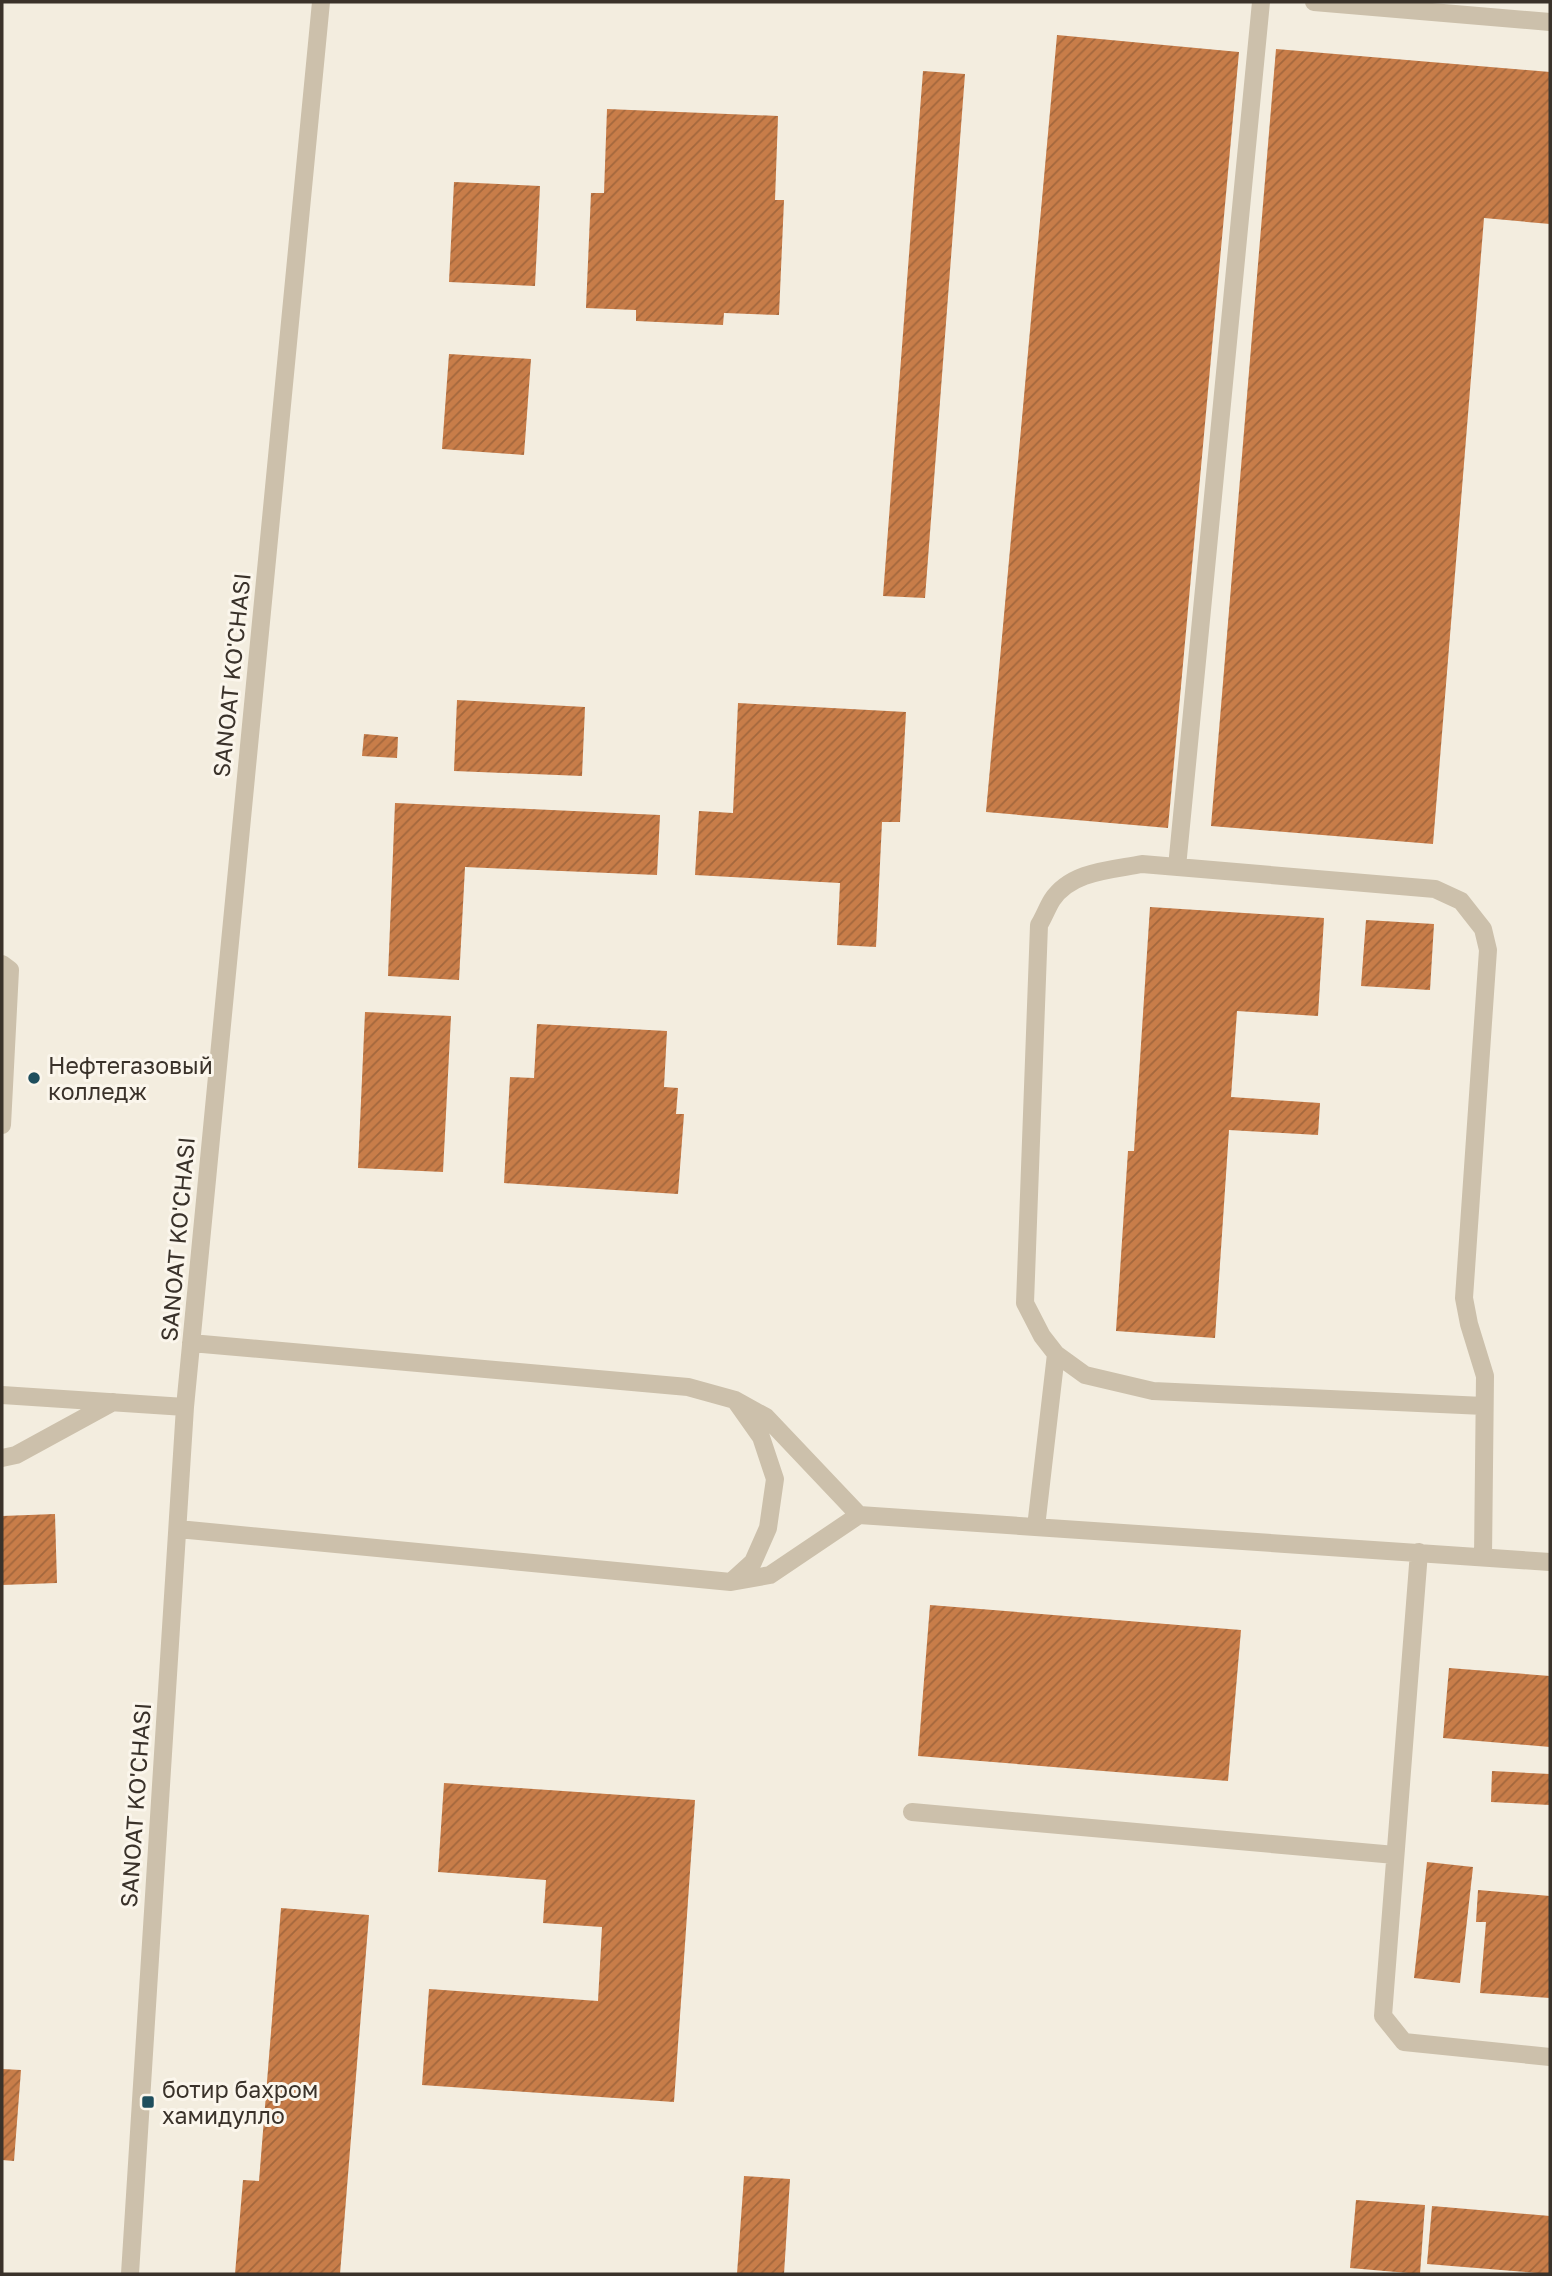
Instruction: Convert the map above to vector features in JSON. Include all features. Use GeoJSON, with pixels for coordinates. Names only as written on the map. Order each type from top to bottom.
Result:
{"type":"FeatureCollection","features":[{"type":"Feature","properties":{"kind":"street","name":"SANOAT KO'CHASI"},"geometry":{"type":"LineString","coordinates":[[130,2274],[185,1407],[321,2]]}},
{"type":"Feature","properties":{"kind":"street"},"geometry":{"type":"LineString","coordinates":[[1177,867],[1261,2]]}},
{"type":"Feature","properties":{"kind":"street"},"geometry":{"type":"LineString","coordinates":[[1314,2],[1550,22]]}},
{"type":"Feature","properties":{"kind":"street"},"geometry":{"type":"LineString","coordinates":[[1483,1557],[1485,1376],[1464,1298],[1488,950],[1483,929],[1461,901],[1435,889],[1142,864],[1095,873],[1075,880],[1053,899],[1039,925],[1025,1303],[1042,1336],[1056,1354],[1085,1375],[1153,1391],[1484,1406]]}},
{"type":"Feature","properties":{"kind":"street"},"geometry":{"type":"LineString","coordinates":[[2,964],[9,970],[2,1125]]}},
{"type":"Feature","properties":{"kind":"street"},"geometry":{"type":"LineString","coordinates":[[191,1343],[688,1387],[735,1400],[766,1417],[859,1515]]}},
{"type":"Feature","properties":{"kind":"street"},"geometry":{"type":"LineString","coordinates":[[1036,1527],[1056,1354]]}},
{"type":"Feature","properties":{"kind":"street"},"geometry":{"type":"LineString","coordinates":[[2,1395],[185,1407]]}},
{"type":"Feature","properties":{"kind":"street"},"geometry":{"type":"LineString","coordinates":[[731,1582],[753,1562],[768,1528],[775,1479],[761,1437],[735,1400]]}},
{"type":"Feature","properties":{"kind":"street"},"geometry":{"type":"LineString","coordinates":[[2,1458],[16,1455],[113,1402]]}},
{"type":"Feature","properties":{"kind":"street"},"geometry":{"type":"LineString","coordinates":[[177,1529],[731,1582],[770,1575],[859,1515],[1550,1562]]}},
{"type":"Feature","properties":{"kind":"street"},"geometry":{"type":"LineString","coordinates":[[1419,1552],[1383,2016],[1404,2042],[1550,2057]]}},
{"type":"Feature","properties":{"kind":"street"},"geometry":{"type":"LineString","coordinates":[[912,1811],[1395,1855]]}},
{"type":"Feature","properties":{"kind":"building"},"geometry":{"type":"Polygon","coordinates":[[[1057,35],[1239,52],[1168,828],[986,812],[1057,35]]]}},
{"type":"Feature","properties":{"kind":"building"},"geometry":{"type":"Polygon","coordinates":[[[1276,49],[1550,72],[1550,224],[1484,218],[1433,844],[1211,826],[1276,49]]]}},
{"type":"Feature","properties":{"kind":"building"},"geometry":{"type":"Polygon","coordinates":[[[923,71],[965,74],[925,598],[883,596],[923,71]]]}},
{"type":"Feature","properties":{"kind":"building"},"geometry":{"type":"Polygon","coordinates":[[[607,109],[778,116],[775,200],[784,200],[779,315],[724,313],[723,325],[636,321],[636,310],[586,308],[591,193],[604,193],[607,109]]]}},
{"type":"Feature","properties":{"kind":"building"},"geometry":{"type":"Polygon","coordinates":[[[454,182],[540,186],[535,286],[449,282],[454,182]]]}},
{"type":"Feature","properties":{"kind":"building"},"geometry":{"type":"Polygon","coordinates":[[[449,354],[531,359],[524,455],[442,449],[449,354]]]}},
{"type":"Feature","properties":{"kind":"building"},"geometry":{"type":"Polygon","coordinates":[[[457,700],[585,707],[582,776],[454,771],[457,700]]]}},
{"type":"Feature","properties":{"kind":"building"},"geometry":{"type":"Polygon","coordinates":[[[738,703],[906,712],[900,822],[882,822],[876,947],[837,945],[840,883],[695,875],[699,811],[733,813],[738,703]]]}},
{"type":"Feature","properties":{"kind":"building"},"geometry":{"type":"Polygon","coordinates":[[[364,734],[398,737],[397,758],[362,756],[364,734]]]}},
{"type":"Feature","properties":{"kind":"building"},"geometry":{"type":"Polygon","coordinates":[[[395,803],[660,815],[657,875],[465,867],[459,980],[388,976],[395,803]]]}},
{"type":"Feature","properties":{"kind":"building"},"geometry":{"type":"Polygon","coordinates":[[[1150,907],[1324,918],[1318,1016],[1237,1011],[1231,1097],[1320,1103],[1318,1135],[1229,1130],[1215,1338],[1116,1331],[1128,1151],[1134,1151],[1150,907]]]}},
{"type":"Feature","properties":{"kind":"building"},"geometry":{"type":"Polygon","coordinates":[[[1366,920],[1434,924],[1430,990],[1361,986],[1366,920]]]}},
{"type":"Feature","properties":{"kind":"building"},"geometry":{"type":"Polygon","coordinates":[[[365,1012],[451,1016],[443,1172],[358,1168],[365,1012]]]}},
{"type":"Feature","properties":{"kind":"building"},"geometry":{"type":"Polygon","coordinates":[[[537,1024],[667,1031],[664,1087],[678,1088],[676,1114],[684,1114],[678,1194],[504,1183],[510,1077],[534,1078],[537,1024]]]}},
{"type":"Feature","properties":{"kind":"building"},"geometry":{"type":"Polygon","coordinates":[[[55,1514],[57,1583],[2,1585],[2,1516],[55,1514]]]}},
{"type":"Feature","properties":{"kind":"building"},"geometry":{"type":"Polygon","coordinates":[[[930,1605],[1241,1630],[1228,1781],[918,1756],[930,1605]]]}},
{"type":"Feature","properties":{"kind":"building"},"geometry":{"type":"Polygon","coordinates":[[[1449,1668],[1550,1676],[1550,1747],[1443,1738],[1449,1668]]]}},
{"type":"Feature","properties":{"kind":"building"},"geometry":{"type":"Polygon","coordinates":[[[1492,1771],[1550,1774],[1550,1805],[1491,1802],[1492,1771]]]}},
{"type":"Feature","properties":{"kind":"building"},"geometry":{"type":"Polygon","coordinates":[[[444,1783],[695,1800],[674,2102],[422,2085],[429,1989],[598,2001],[602,1927],[543,1923],[546,1880],[438,1872],[444,1783]]]}},
{"type":"Feature","properties":{"kind":"building"},"geometry":{"type":"Polygon","coordinates":[[[1427,1862],[1473,1867],[1460,1983],[1414,1978],[1427,1862]]]}},
{"type":"Feature","properties":{"kind":"building"},"geometry":{"type":"Polygon","coordinates":[[[1478,1890],[1550,1896],[1550,1998],[1480,1993],[1486,1922],[1476,1922],[1478,1890]]]}},
{"type":"Feature","properties":{"kind":"building"},"geometry":{"type":"Polygon","coordinates":[[[281,1908],[369,1915],[340,2274],[235,2274],[243,2180],[259,2181],[281,1908]]]}},
{"type":"Feature","properties":{"kind":"building"},"geometry":{"type":"Polygon","coordinates":[[[2,2069],[21,2070],[14,2161],[2,2160],[2,2069]]]}},
{"type":"Feature","properties":{"kind":"building"},"geometry":{"type":"Polygon","coordinates":[[[744,2176],[790,2179],[784,2274],[737,2274],[744,2176]]]}},
{"type":"Feature","properties":{"kind":"building"},"geometry":{"type":"Polygon","coordinates":[[[1356,2200],[1425,2205],[1420,2274],[1350,2268],[1356,2200]]]}},
{"type":"Feature","properties":{"kind":"building"},"geometry":{"type":"Polygon","coordinates":[[[1432,2206],[1550,2216],[1550,2274],[1427,2264],[1432,2206]]]}},
{"type":"Feature","properties":{"kind":"place","name":"Нефтегазовый колледж"},"geometry":{"type":"Point","coordinates":[34,1078]}},
{"type":"Feature","properties":{"kind":"place","name":"ботир бахром хамидулло"},"geometry":{"type":"Point","coordinates":[148,2102]}}]}
